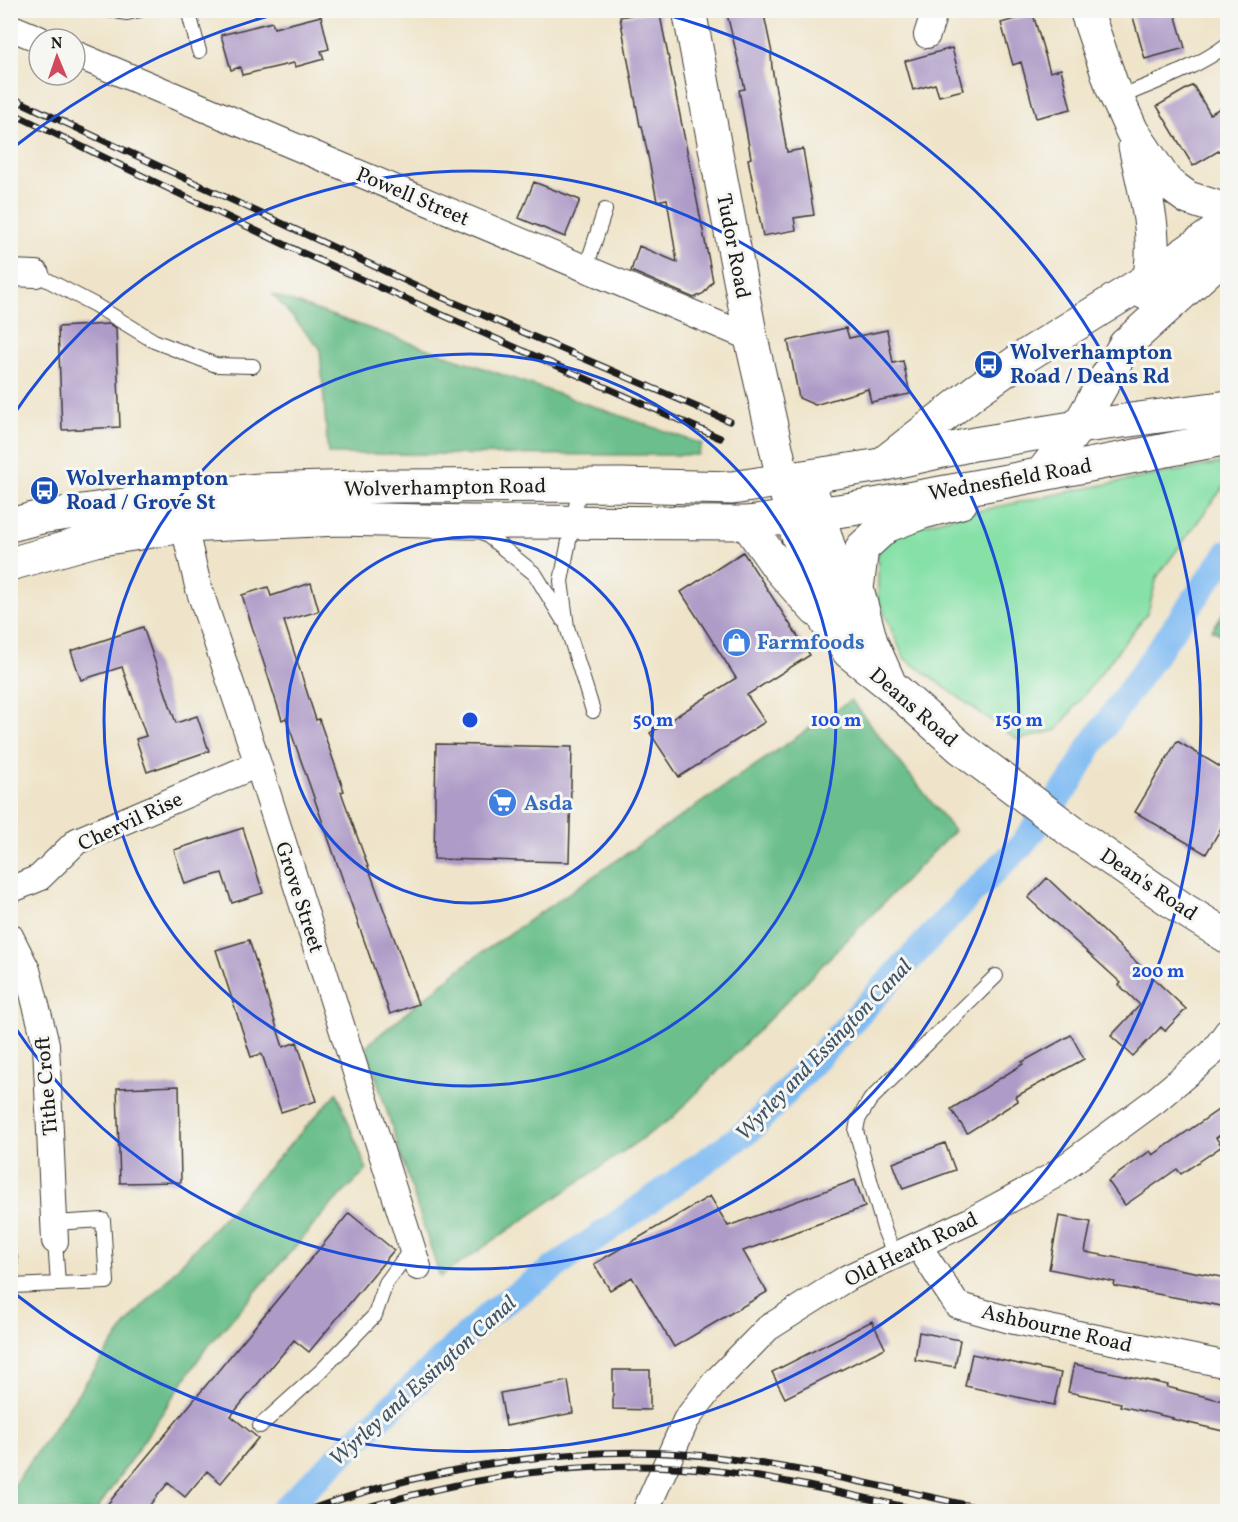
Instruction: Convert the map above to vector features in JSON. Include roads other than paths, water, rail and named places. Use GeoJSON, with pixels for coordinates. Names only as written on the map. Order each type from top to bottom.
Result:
{"type":"FeatureCollection","features":[{"type":"Feature","properties":{"kind":"street","name":"Tudor Road"},"geometry":{"type":"LineString","coordinates":[[689,10],[751,338],[785,481]]}},
{"type":"Feature","properties":{"kind":"street"},"geometry":{"type":"LineString","coordinates":[[927,35],[935,10]]}},
{"type":"Feature","properties":{"kind":"street"},"geometry":{"type":"LineString","coordinates":[[1086,10],[1117,98],[1132,131],[1166,182],[1188,198],[1227,211]]}},
{"type":"Feature","properties":{"kind":"street"},"geometry":{"type":"LineString","coordinates":[[10,27],[27,34]]}},
{"type":"Feature","properties":{"kind":"street","name":"Powell Street"},"geometry":{"type":"LineString","coordinates":[[87,59],[751,338]]}},
{"type":"Feature","properties":{"kind":"street"},"geometry":{"type":"LineString","coordinates":[[1042,473],[1078,427],[1130,331],[1150,278],[1151,223],[1132,131]]}},
{"type":"Feature","properties":{"kind":"street","name":"Wolverhampton Road"},"geometry":{"type":"LineString","coordinates":[[881,465],[977,390],[1027,355],[1150,278],[1227,223]]}},
{"type":"Feature","properties":{"kind":"street"},"geometry":{"type":"LineString","coordinates":[[1027,355],[1130,331],[1227,252]]}},
{"type":"Feature","properties":{"kind":"street"},"geometry":{"type":"LineString","coordinates":[[10,273],[36,274]]}},
{"type":"Feature","properties":{"kind":"street"},"geometry":{"type":"LineString","coordinates":[[974,444],[966,424],[977,390]]}},
{"type":"Feature","properties":{"kind":"street","name":"Wednesfield Road"},"geometry":{"type":"LineString","coordinates":[[1078,427],[1227,407]]}},
{"type":"Feature","properties":{"kind":"street","name":"Wolverhampton Road"},"geometry":{"type":"LineString","coordinates":[[10,564],[182,512],[284,489],[390,486],[732,488],[881,465],[974,444],[1078,427]]}},
{"type":"Feature","properties":{"kind":"street","name":"Wednesfield Road"},"geometry":{"type":"LineString","coordinates":[[806,516],[1007,481],[1227,438]]}},
{"type":"Feature","properties":{"kind":"street"},"geometry":{"type":"LineString","coordinates":[[785,481],[814,499],[806,516],[890,684]]}},
{"type":"Feature","properties":{"kind":"street"},"geometry":{"type":"LineString","coordinates":[[871,642],[857,589],[862,548],[886,526],[923,512],[977,497],[1007,481]]}},
{"type":"Feature","properties":{"kind":"street","name":"Wolverhampton Road"},"geometry":{"type":"LineString","coordinates":[[10,525],[41,517],[182,512],[338,519],[571,523],[747,523],[806,516]]}},
{"type":"Feature","properties":{"kind":"street","name":"Grove Street"},"geometry":{"type":"LineString","coordinates":[[182,512],[198,586],[258,764],[415,1258]]}},
{"type":"Feature","properties":{"kind":"street","name":"Deans Road"},"geometry":{"type":"LineString","coordinates":[[806,516],[827,623],[849,652],[890,684],[960,747],[1071,830]]}},
{"type":"Feature","properties":{"kind":"street"},"geometry":{"type":"LineString","coordinates":[[747,523],[778,567],[827,623]]}},
{"type":"Feature","properties":{"kind":"street","name":"Chervil Rise"},"geometry":{"type":"LineString","coordinates":[[10,890],[39,878],[77,841],[258,764]]}},
{"type":"Feature","properties":{"kind":"street","name":"Dean's Road"},"geometry":{"type":"LineString","coordinates":[[1071,830],[1227,937]]}},
{"type":"Feature","properties":{"kind":"street","name":"Tithe Croft"},"geometry":{"type":"LineString","coordinates":[[10,936],[27,970],[46,1044],[55,1232]]}},
{"type":"Feature","properties":{"kind":"street","name":"Old Heath Road"},"geometry":{"type":"LineString","coordinates":[[645,1512],[686,1420],[715,1382],[768,1328],[847,1278],[972,1220],[1053,1176],[1155,1101],[1212,1053],[1227,1031]]}},
{"type":"Feature","properties":{"kind":"street","name":"Ashbourne Road"},"geometry":{"type":"LineString","coordinates":[[906,1251],[957,1305],[1010,1320],[1227,1365]]}},
{"type":"Feature","properties":{"kind":"lane"},"geometry":{"type":"LineString","coordinates":[[109,10],[127,13],[140,10]]}},
{"type":"Feature","properties":{"kind":"lane"},"geometry":{"type":"LineString","coordinates":[[188,10],[199,51]]}},
{"type":"Feature","properties":{"kind":"lane"},"geometry":{"type":"LineString","coordinates":[[1117,98],[1217,53],[1227,44]]}},
{"type":"Feature","properties":{"kind":"lane"},"geometry":{"type":"LineString","coordinates":[[586,268],[605,210]]}},
{"type":"Feature","properties":{"kind":"lane"},"geometry":{"type":"LineString","coordinates":[[36,274],[95,305],[154,342],[216,365],[253,366]]}},
{"type":"Feature","properties":{"kind":"lane"},"geometry":{"type":"LineString","coordinates":[[580,486],[561,581],[567,627],[593,711]]}},
{"type":"Feature","properties":{"kind":"lane"},"geometry":{"type":"LineString","coordinates":[[470,522],[493,538],[535,574],[567,627]]}},
{"type":"Feature","properties":{"kind":"lane"},"geometry":{"type":"LineString","coordinates":[[906,1251],[885,1232],[856,1131],[858,1120],[870,1100],[996,976]]}},
{"type":"Feature","properties":{"kind":"lane"},"geometry":{"type":"LineString","coordinates":[[10,1257],[12,1286],[107,1282],[103,1220],[55,1232],[58,1284]]}},
{"type":"Feature","properties":{"kind":"lane"},"geometry":{"type":"LineString","coordinates":[[260,1426],[320,1372],[375,1315],[386,1283],[415,1258]]}},
{"type":"Feature","properties":{"kind":"waterway","name":"Wyrley and Essington Canal"},"geometry":{"type":"LineString","coordinates":[[281,1512],[490,1313],[751,1129],[966,899],[1020,847],[1071,781],[1089,748],[1228,552]]}},
{"type":"Feature","properties":{"kind":"railway"},"geometry":{"type":"LineString","coordinates":[[10,97],[432,293],[729,421]]}},
{"type":"Feature","properties":{"kind":"railway"},"geometry":{"type":"LineString","coordinates":[[10,112],[298,251],[720,438]]}},
{"type":"Feature","properties":{"kind":"railway"},"geometry":{"type":"LineString","coordinates":[[303,1512],[352,1496],[456,1470],[510,1461],[618,1452],[671,1453],[757,1463],[861,1482],[998,1512]]}},
{"type":"Feature","properties":{"kind":"railway"},"geometry":{"type":"LineString","coordinates":[[351,1512],[441,1488],[487,1479],[534,1472],[626,1466],[719,1471],[772,1479],[929,1512]]}},
{"type":"Feature","properties":{"kind":"place","name":"Wolverhampton Road / Deans Rd"},"geometry":{"type":"Point","coordinates":[989,364]}},
{"type":"Feature","properties":{"kind":"place","name":"Wolverhampton Road / Grove St"},"geometry":{"type":"Point","coordinates":[45,490]}},
{"type":"Feature","properties":{"kind":"place","name":"Farmfoods"},"geometry":{"type":"Point","coordinates":[736,642]}},
{"type":"Feature","properties":{"kind":"place","name":"Asda"},"geometry":{"type":"Point","coordinates":[503,803]}}]}
